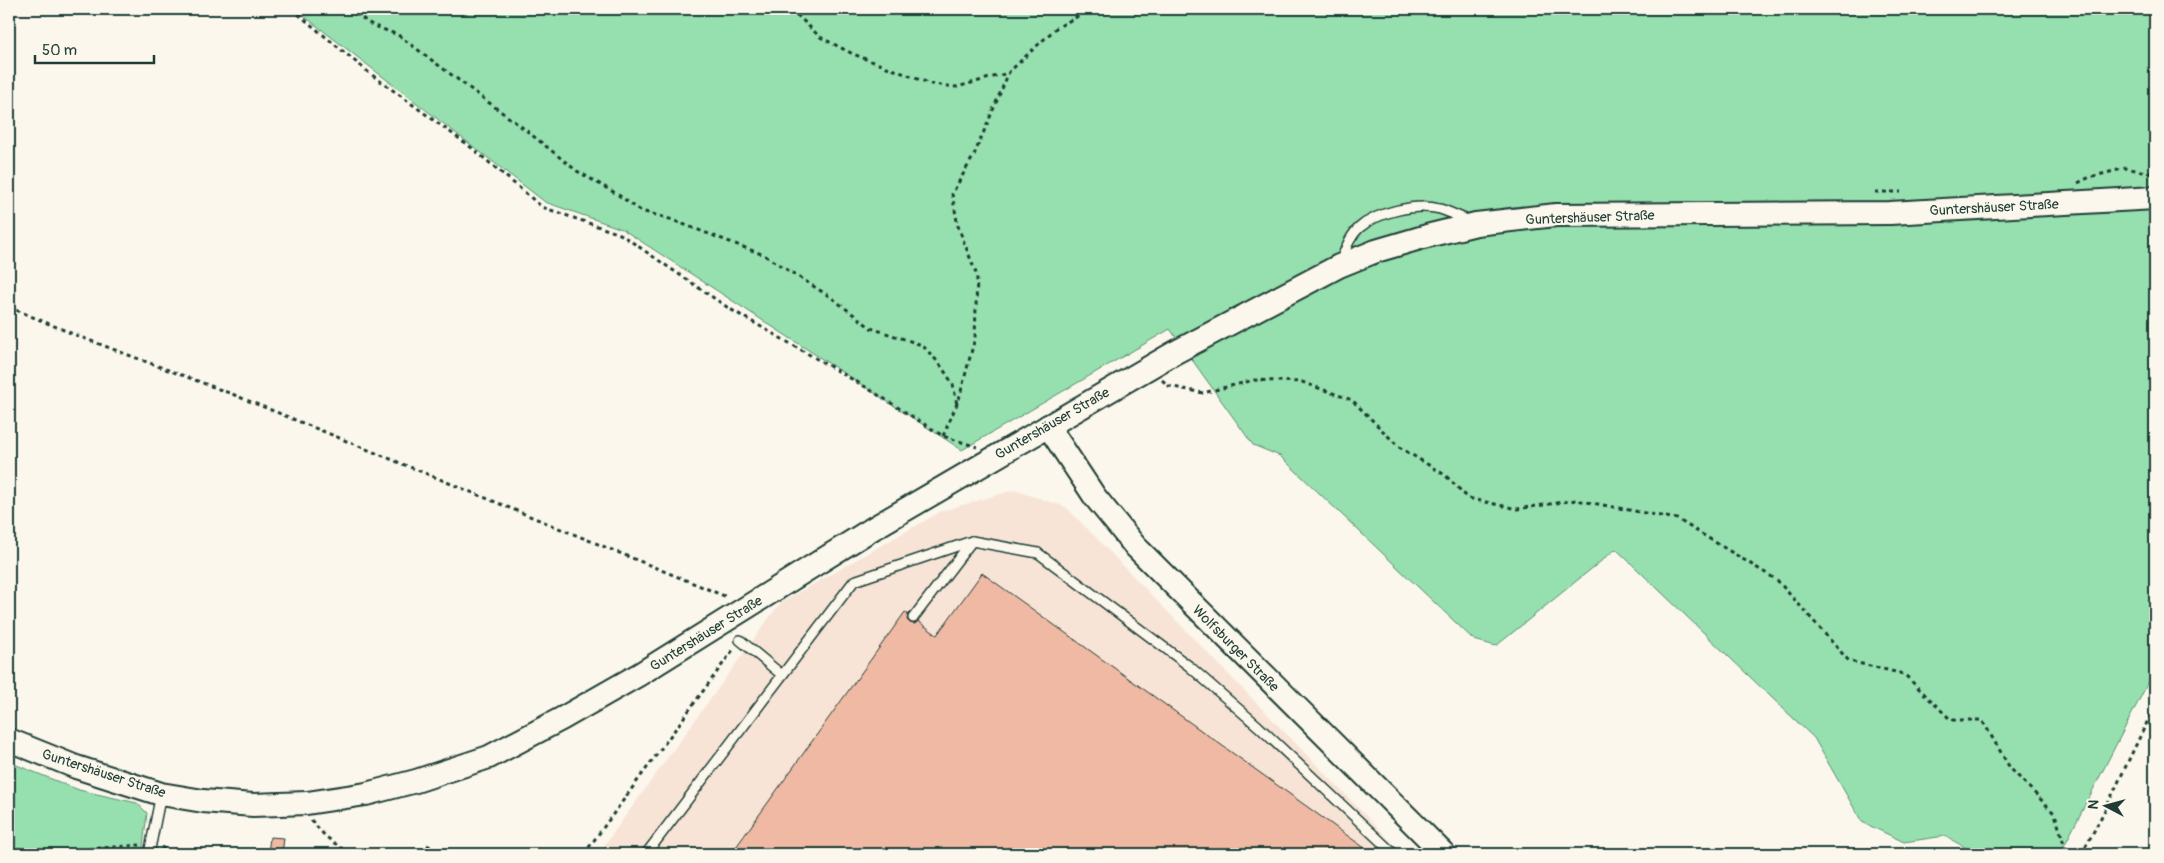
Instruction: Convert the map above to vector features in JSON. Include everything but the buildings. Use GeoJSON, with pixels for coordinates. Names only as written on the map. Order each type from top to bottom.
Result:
{"type":"FeatureCollection","features":[{"type":"Feature","properties":{"kind":"street","name":"Guntershäuser Straße"},"geometry":{"type":"LineString","coordinates":[[9,740],[76,767],[161,794],[202,801],[253,805],[306,803],[366,794],[416,781],[489,757],[572,713],[738,613],[872,528],[1148,368],[1339,266],[1376,251],[1476,224],[1556,216],[1890,213],[2155,198]]}},
{"type":"Feature","properties":{"kind":"street","name":"Wolfsburger Straße"},"geometry":{"type":"LineString","coordinates":[[1048,426],[1095,497],[1135,546],[1444,854]]}},
{"type":"Feature","properties":{"kind":"lane"},"geometry":{"type":"LineString","coordinates":[[1339,266],[1349,242],[1358,229],[1389,212],[1413,208],[1439,209],[1476,224]]}},
{"type":"Feature","properties":{"kind":"lane"},"geometry":{"type":"LineString","coordinates":[[914,618],[972,541]]}},
{"type":"Feature","properties":{"kind":"lane"},"geometry":{"type":"LineString","coordinates":[[646,854],[854,581],[972,541],[1038,553],[1189,666],[1258,726],[1394,854]]}},
{"type":"Feature","properties":{"kind":"lane"},"geometry":{"type":"LineString","coordinates":[[740,640],[782,675]]}},
{"type":"Feature","properties":{"kind":"lane"},"geometry":{"type":"LineString","coordinates":[[150,849],[161,794]]}},
{"type":"Feature","properties":{"kind":"path"},"geometry":{"type":"LineString","coordinates":[[292,9],[368,72],[472,148],[542,207],[620,234],[730,309],[864,386],[944,436],[979,447]]}},
{"type":"Feature","properties":{"kind":"path"},"geometry":{"type":"LineString","coordinates":[[349,9],[372,25],[398,36],[578,171],[641,211],[667,218],[764,255],[832,298],[871,328],[922,345],[939,363],[953,384],[957,405]]}},
{"type":"Feature","properties":{"kind":"path"},"geometry":{"type":"LineString","coordinates":[[791,9],[820,37],[853,54],[931,84],[957,87],[1009,72]]}},
{"type":"Feature","properties":{"kind":"path"},"geometry":{"type":"LineString","coordinates":[[944,436],[957,405],[975,338],[977,276],[958,226],[952,194],[974,155],[1009,72],[1056,28],[1091,9]]}},
{"type":"Feature","properties":{"kind":"path"},"geometry":{"type":"LineString","coordinates":[[9,307],[78,336],[232,394],[727,597],[738,613]]}},
{"type":"Feature","properties":{"kind":"path"},"geometry":{"type":"LineString","coordinates":[[1148,368],[1169,386],[1203,393],[1254,380],[1302,382],[1352,400],[1399,448],[1445,475],[1468,498],[1517,509],[1576,500],[1677,519],[1777,580],[1849,661],[1904,674],[1951,720],[1982,720],[2010,768],[2055,814],[2067,854]]}},
{"type":"Feature","properties":{"kind":"path"},"geometry":{"type":"LineString","coordinates":[[584,854],[740,640]]}},
{"type":"Feature","properties":{"kind":"path"},"geometry":{"type":"LineString","coordinates":[[2081,854],[2103,816],[2135,745],[2155,707]]}},
{"type":"Feature","properties":{"kind":"path"},"geometry":{"type":"LineString","coordinates":[[306,803],[307,816],[325,836],[349,854]]}},
{"type":"Feature","properties":{"kind":"path"},"geometry":{"type":"LineString","coordinates":[[427,845],[432,848],[429,854]]}},
{"type":"Feature","properties":{"kind":"path"},"geometry":{"type":"LineString","coordinates":[[9,848],[49,852],[150,849]]}},
{"type":"Feature","properties":{"kind":"shaded area"},"geometry":{"type":"Polygon","coordinates":[[[1014,490],[1066,507],[1403,854],[598,854],[780,603],[942,511],[1014,490]]]}},
{"type":"Feature","properties":{"kind":"green space"},"geometry":{"type":"Polygon","coordinates":[[[295,9],[2155,9],[2155,669],[2060,854],[1977,854],[1945,836],[1904,842],[1862,822],[1814,738],[1616,549],[1496,646],[1474,640],[1280,456],[1253,445],[1170,329],[962,450],[622,229],[545,202],[295,9]]]}},
{"type":"Feature","properties":{"kind":"green space"},"geometry":{"type":"Polygon","coordinates":[[[9,762],[79,790],[137,803],[147,813],[142,854],[9,854],[9,762]]]}}]}
